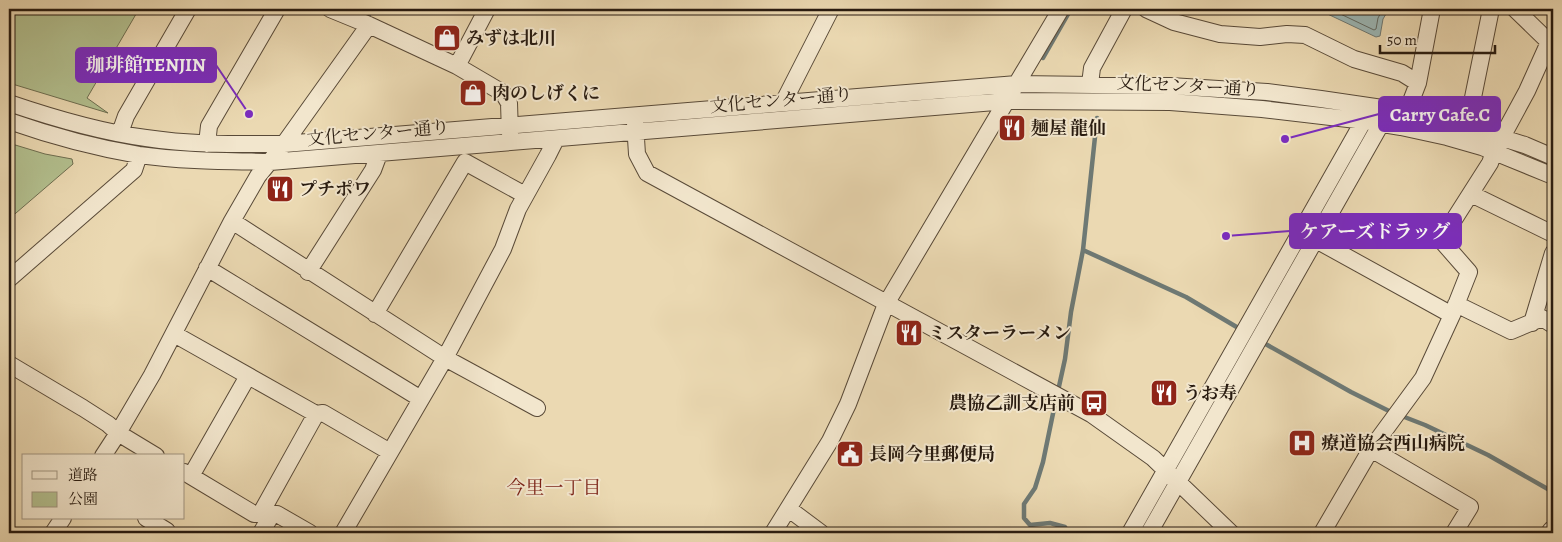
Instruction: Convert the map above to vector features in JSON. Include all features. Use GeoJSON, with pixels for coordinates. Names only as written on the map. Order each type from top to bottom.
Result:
{"type":"FeatureCollection","features":[{"type":"Feature","properties":{"kind":"street"},"geometry":{"type":"LineString","coordinates":[[120,133],[126,116],[188,9]]}},
{"type":"Feature","properties":{"kind":"street"},"geometry":{"type":"LineString","coordinates":[[207,144],[209,126],[277,9]]}},
{"type":"Feature","properties":{"kind":"street"},"geometry":{"type":"LineString","coordinates":[[457,66],[487,9]]}},
{"type":"Feature","properties":{"kind":"street"},"geometry":{"type":"LineString","coordinates":[[783,103],[831,9]]}},
{"type":"Feature","properties":{"kind":"street"},"geometry":{"type":"LineString","coordinates":[[773,533],[830,440],[848,404],[886,304],[1061,9]]}},
{"type":"Feature","properties":{"kind":"street"},"geometry":{"type":"LineString","coordinates":[[1090,84],[1092,68],[1124,9]]}},
{"type":"Feature","properties":{"kind":"street"},"geometry":{"type":"LineString","coordinates":[[1146,9],[1174,22],[1220,34],[1260,37],[1287,34],[1305,36],[1354,59],[1402,74],[1418,84]]}},
{"type":"Feature","properties":{"kind":"street"},"geometry":{"type":"LineString","coordinates":[[1404,120],[1418,84],[1432,9]]}},
{"type":"Feature","properties":{"kind":"street"},"geometry":{"type":"LineString","coordinates":[[1467,127],[1490,9]]}},
{"type":"Feature","properties":{"kind":"street"},"geometry":{"type":"LineString","coordinates":[[1327,532],[1371,449],[1423,378],[1469,272],[1441,240],[1490,163],[1551,40],[1515,9]]}},
{"type":"Feature","properties":{"kind":"street"},"geometry":{"type":"LineString","coordinates":[[335,10],[457,66],[503,93],[509,103],[511,142]]}},
{"type":"Feature","properties":{"kind":"street"},"geometry":{"type":"LineString","coordinates":[[104,454],[174,334],[207,268],[258,176],[284,144],[369,25]]}},
{"type":"Feature","properties":{"kind":"street","name":"文化センター通り"},"geometry":{"type":"LineString","coordinates":[[9,103],[45,116],[146,138],[207,144],[284,144],[1017,84],[1170,86],[1267,92],[1404,120],[1467,127],[1502,137],[1553,157]]}},
{"type":"Feature","properties":{"kind":"street","name":"文化センター通り"},"geometry":{"type":"LineString","coordinates":[[9,120],[38,131],[139,154],[204,161],[270,162],[1007,101],[1170,102],[1262,109],[1368,113]]}},
{"type":"Feature","properties":{"kind":"street"},"geometry":{"type":"LineString","coordinates":[[1130,533],[1368,113]]}},
{"type":"Feature","properties":{"kind":"street"},"geometry":{"type":"LineString","coordinates":[[634,114],[636,154],[647,173],[1091,414],[1153,458],[1231,533]]}},
{"type":"Feature","properties":{"kind":"street"},"geometry":{"type":"LineString","coordinates":[[1149,533],[1386,116]]}},
{"type":"Feature","properties":{"kind":"street","name":"文化センター通り"},"geometry":{"type":"LineString","coordinates":[[1404,120],[1447,137],[1494,152],[1553,176]]}},
{"type":"Feature","properties":{"kind":"street"},"geometry":{"type":"LineString","coordinates":[[343,533],[445,358],[503,249],[518,208],[556,139]]}},
{"type":"Feature","properties":{"kind":"street"},"geometry":{"type":"LineString","coordinates":[[375,314],[465,162],[471,145]]}},
{"type":"Feature","properties":{"kind":"street"},"geometry":{"type":"LineString","coordinates":[[9,279],[134,170],[139,154]]}},
{"type":"Feature","properties":{"kind":"street"},"geometry":{"type":"LineString","coordinates":[[308,272],[373,170],[379,154]]}},
{"type":"Feature","properties":{"kind":"street"},"geometry":{"type":"LineString","coordinates":[[465,162],[526,195]]}},
{"type":"Feature","properties":{"kind":"street"},"geometry":{"type":"LineString","coordinates":[[1471,194],[1553,234]]}},
{"type":"Feature","properties":{"kind":"street"},"geometry":{"type":"LineString","coordinates":[[232,221],[308,272],[445,358],[537,408]]}},
{"type":"Feature","properties":{"kind":"street"},"geometry":{"type":"LineString","coordinates":[[1301,232],[1454,309],[1511,331],[1542,318],[1553,325]]}},
{"type":"Feature","properties":{"kind":"street"},"geometry":{"type":"LineString","coordinates":[[1532,323],[1553,253]]}},
{"type":"Feature","properties":{"kind":"street"},"geometry":{"type":"LineString","coordinates":[[207,268],[421,399]]}},
{"type":"Feature","properties":{"kind":"street"},"geometry":{"type":"LineString","coordinates":[[174,334],[316,414],[323,412],[390,452]]}},
{"type":"Feature","properties":{"kind":"street"},"geometry":{"type":"LineString","coordinates":[[9,364],[83,408],[108,424],[118,433],[153,454]]}},
{"type":"Feature","properties":{"kind":"street"},"geometry":{"type":"LineString","coordinates":[[248,376],[187,474],[254,514],[277,514],[310,533]]}},
{"type":"Feature","properties":{"kind":"street"},"geometry":{"type":"LineString","coordinates":[[261,533],[267,514],[316,414]]}},
{"type":"Feature","properties":{"kind":"street"},"geometry":{"type":"LineString","coordinates":[[1371,449],[1470,507],[1454,533]]}},
{"type":"Feature","properties":{"kind":"street"},"geometry":{"type":"LineString","coordinates":[[789,509],[821,533]]}},
{"type":"Feature","properties":{"kind":"street"},"geometry":{"type":"LineString","coordinates":[[53,533],[62,520]]}},
{"type":"Feature","properties":{"kind":"street"},"geometry":{"type":"LineString","coordinates":[[149,520],[167,531],[166,533]]}},
{"type":"Feature","properties":{"kind":"street"},"geometry":{"type":"LineString","coordinates":[[1549,533],[1551,530],[1553,531]]}},
{"type":"Feature","properties":{"kind":"green space"},"geometry":{"type":"Polygon","coordinates":[[[9,9],[139,9],[87,98],[108,113],[9,83],[9,9]]]}},
{"type":"Feature","properties":{"kind":"green space"},"geometry":{"type":"Polygon","coordinates":[[[12,144],[45,154],[72,159],[73,164],[9,219],[9,150],[12,144]]]}},
{"type":"Feature","properties":{"kind":"water"},"geometry":{"type":"Polygon","coordinates":[[[1317,9],[1389,9],[1383,19],[1380,36],[1376,37],[1317,9]]]}},
{"type":"Feature","properties":{"kind":"waterway"},"geometry":{"type":"LineString","coordinates":[[365,20],[373,9]]}},
{"type":"Feature","properties":{"kind":"waterway"},"geometry":{"type":"LineString","coordinates":[[1043,58],[1071,9]]}},
{"type":"Feature","properties":{"kind":"waterway"},"geometry":{"type":"LineString","coordinates":[[1058,391],[1083,250],[1097,118]]}},
{"type":"Feature","properties":{"kind":"waterway"},"geometry":{"type":"LineString","coordinates":[[1083,250],[1186,297],[1240,329]]}},
{"type":"Feature","properties":{"kind":"waterway"},"geometry":{"type":"LineString","coordinates":[[1262,342],[1351,392],[1488,455],[1553,492]]}},
{"type":"Feature","properties":{"kind":"waterway"},"geometry":{"type":"LineString","coordinates":[[1056,399],[1043,462],[1035,488],[1024,504],[1024,518],[1030,525],[1050,523],[1065,527],[1068,533]]}},
{"type":"Feature","properties":{"kind":"place","name":"みずは北川"},"geometry":{"type":"Point","coordinates":[447,38]}},
{"type":"Feature","properties":{"kind":"place","name":"肉のしげくに"},"geometry":{"type":"Point","coordinates":[473,93]}},
{"type":"Feature","properties":{"kind":"place","name":"珈琲館TENJIN"},"geometry":{"type":"Point","coordinates":[249,114]}},
{"type":"Feature","properties":{"kind":"place","name":"麺屋 龍仙"},"geometry":{"type":"Point","coordinates":[1012,128]}},
{"type":"Feature","properties":{"kind":"place","name":"Carry Cafe.C"},"geometry":{"type":"Point","coordinates":[1285,139]}},
{"type":"Feature","properties":{"kind":"place","name":"プチポワ"},"geometry":{"type":"Point","coordinates":[280,189]}},
{"type":"Feature","properties":{"kind":"place","name":"ケアーズドラッグ"},"geometry":{"type":"Point","coordinates":[1226,236]}},
{"type":"Feature","properties":{"kind":"place","name":"ミスターラーメン"},"geometry":{"type":"Point","coordinates":[909,333]}},
{"type":"Feature","properties":{"kind":"place","name":"うお寿"},"geometry":{"type":"Point","coordinates":[1164,393]}},
{"type":"Feature","properties":{"kind":"place","name":"農協乙訓支店前"},"geometry":{"type":"Point","coordinates":[1094,403]}},
{"type":"Feature","properties":{"kind":"place","name":"療道協会西山病院"},"geometry":{"type":"Point","coordinates":[1302,443]}},
{"type":"Feature","properties":{"kind":"place","name":"長岡今里郵便局"},"geometry":{"type":"Point","coordinates":[850,454]}},
{"type":"Feature","properties":{"kind":"district","name":"今里一丁目"},"geometry":{"type":"Point","coordinates":[554,487]}}]}
